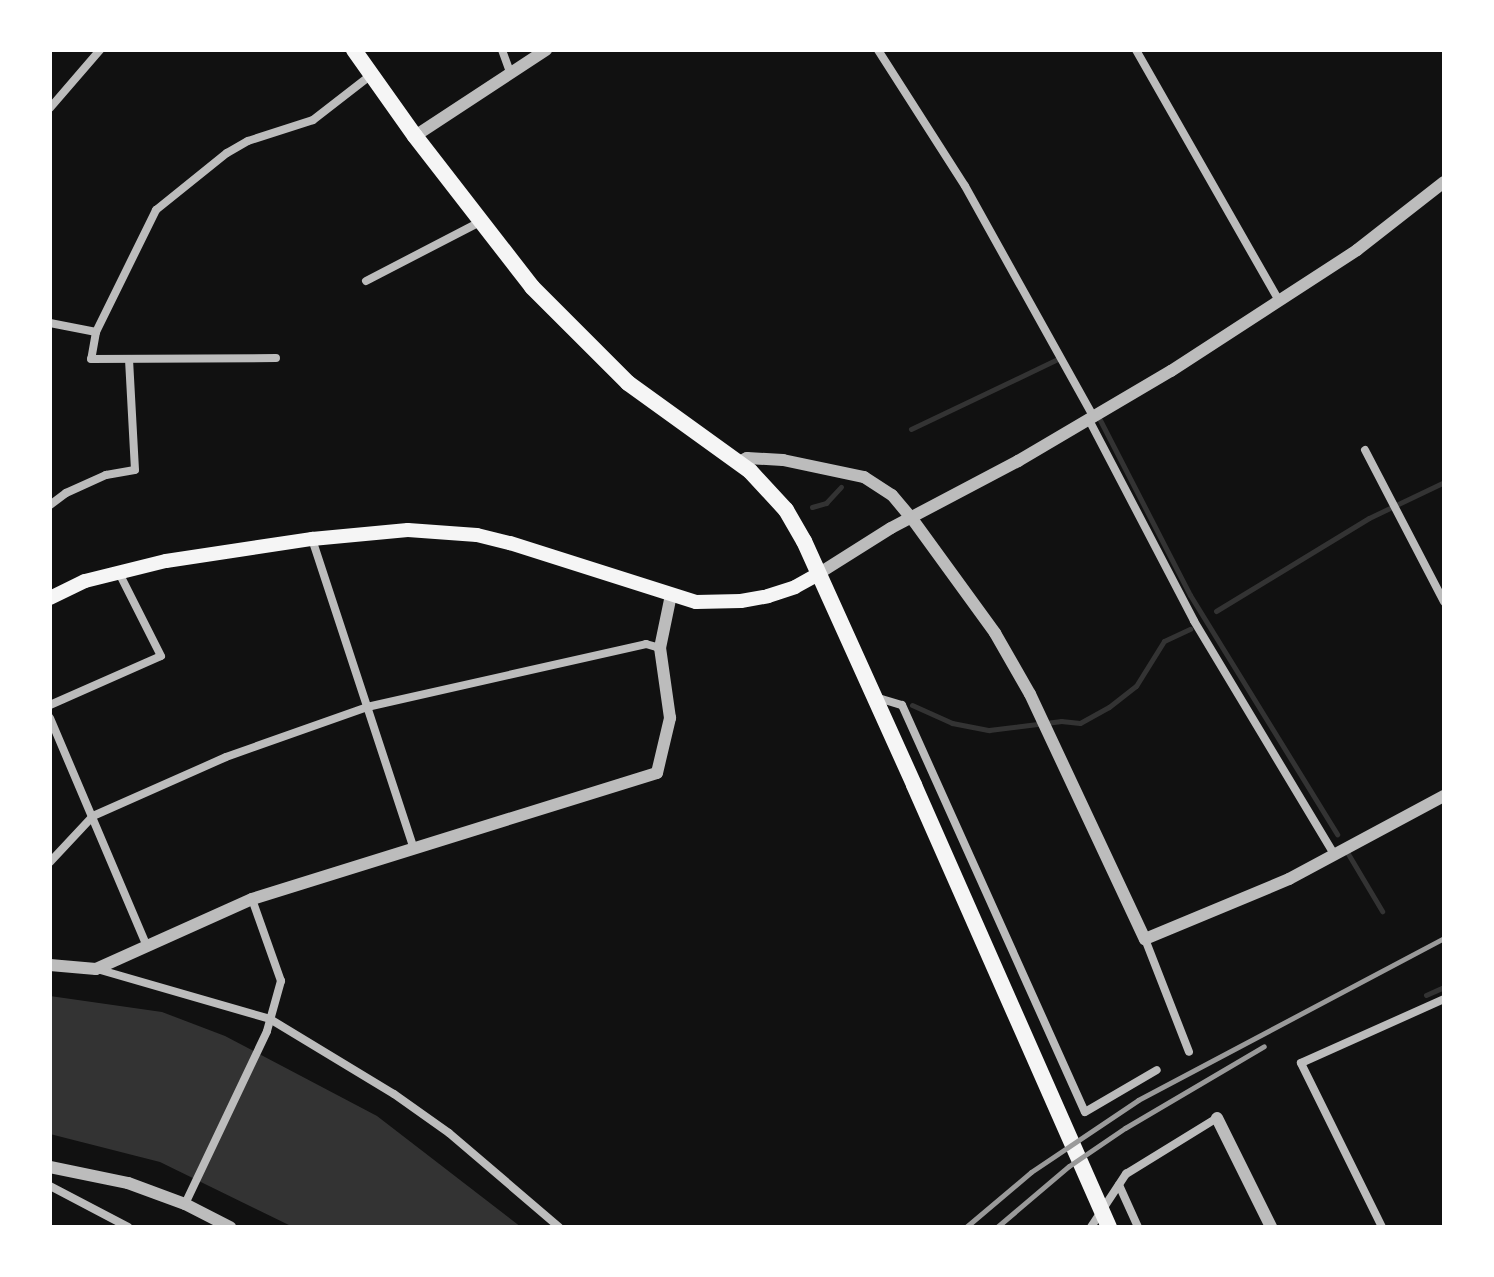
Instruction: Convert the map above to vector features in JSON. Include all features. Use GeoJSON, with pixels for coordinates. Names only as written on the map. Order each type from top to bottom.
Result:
{"type":"FeatureCollection","features":[{"type":"Feature","properties":{"kind":"highway"},"geometry":{"type":"LineString","coordinates":[[354,50],[415,136],[532,287],[628,383],[739,462],[786,510],[914,785],[1109,1227]]}},
{"type":"Feature","properties":{"kind":"main road"},"geometry":{"type":"LineString","coordinates":[[50,598],[118,570],[312,539],[408,530],[477,535],[510,543],[696,602],[741,601],[795,587],[818,574]]}},
{"type":"Feature","properties":{"kind":"street"},"geometry":{"type":"LineString","coordinates":[[50,108],[89,54],[100,50]]}},
{"type":"Feature","properties":{"kind":"street"},"geometry":{"type":"LineString","coordinates":[[502,50],[510,72]]}},
{"type":"Feature","properties":{"kind":"street"},"geometry":{"type":"LineString","coordinates":[[415,136],[546,50]]}},
{"type":"Feature","properties":{"kind":"street"},"geometry":{"type":"LineString","coordinates":[[878,50],[965,186],[1091,417],[1194,621],[1334,854]]}},
{"type":"Feature","properties":{"kind":"street"},"geometry":{"type":"LineString","coordinates":[[1136,50],[1278,299]]}},
{"type":"Feature","properties":{"kind":"street"},"geometry":{"type":"LineString","coordinates":[[276,358],[91,359],[96,332],[156,210],[227,153],[248,141],[313,120],[371,75]]}},
{"type":"Feature","properties":{"kind":"street"},"geometry":{"type":"LineString","coordinates":[[818,574],[891,528],[913,520],[1171,371],[1357,250],[1444,182]]}},
{"type":"Feature","properties":{"kind":"street"},"geometry":{"type":"LineString","coordinates":[[366,281],[480,222]]}},
{"type":"Feature","properties":{"kind":"street"},"geometry":{"type":"LineString","coordinates":[[50,323],[96,332]]}},
{"type":"Feature","properties":{"kind":"street"},"geometry":{"type":"LineString","coordinates":[[50,505],[66,493],[106,475],[135,470],[129,359]]}},
{"type":"Feature","properties":{"kind":"street"},"geometry":{"type":"LineString","coordinates":[[1365,450],[1444,602]]}},
{"type":"Feature","properties":{"kind":"street"},"geometry":{"type":"LineString","coordinates":[[739,462],[747,458],[783,460],[864,477],[892,495],[913,520],[995,633],[1030,694],[1145,939],[1189,1052]]}},
{"type":"Feature","properties":{"kind":"street"},"geometry":{"type":"LineString","coordinates":[[312,539],[413,847]]}},
{"type":"Feature","properties":{"kind":"street"},"geometry":{"type":"LineString","coordinates":[[50,705],[161,656],[118,570]]}},
{"type":"Feature","properties":{"kind":"street"},"geometry":{"type":"LineString","coordinates":[[96,969],[252,899],[657,773],[670,718],[660,648],[671,595]]}},
{"type":"Feature","properties":{"kind":"street"},"geometry":{"type":"LineString","coordinates":[[50,862],[93,816],[226,757],[367,707],[646,644],[660,648]]}},
{"type":"Feature","properties":{"kind":"street"},"geometry":{"type":"LineString","coordinates":[[874,697],[902,705],[1085,1112],[1157,1070]]}},
{"type":"Feature","properties":{"kind":"street"},"geometry":{"type":"LineString","coordinates":[[50,718],[147,946]]}},
{"type":"Feature","properties":{"kind":"street"},"geometry":{"type":"LineString","coordinates":[[1145,939],[1289,879],[1444,796]]}},
{"type":"Feature","properties":{"kind":"street"},"geometry":{"type":"LineString","coordinates":[[187,1199],[267,1031],[281,981],[252,899]]}},
{"type":"Feature","properties":{"kind":"street"},"geometry":{"type":"LineString","coordinates":[[50,965],[96,969],[270,1019],[394,1094],[449,1133],[559,1227]]}},
{"type":"Feature","properties":{"kind":"street"},"geometry":{"type":"LineString","coordinates":[[1382,1227],[1301,1063],[1444,999]]}},
{"type":"Feature","properties":{"kind":"street"},"geometry":{"type":"LineString","coordinates":[[1091,1227],[1126,1174],[1217,1118],[1271,1227]]}},
{"type":"Feature","properties":{"kind":"street"},"geometry":{"type":"LineString","coordinates":[[50,1167],[187,1199],[230,1227]]}},
{"type":"Feature","properties":{"kind":"street"},"geometry":{"type":"LineString","coordinates":[[1119,1185],[1138,1227]]}},
{"type":"Feature","properties":{"kind":"street"},"geometry":{"type":"LineString","coordinates":[[50,1186],[128,1227]]}},
{"type":"Feature","properties":{"kind":"shaded area"},"geometry":{"type":"Polygon","coordinates":[[[50,996],[162,1012],[225,1036],[377,1116],[521,1227],[293,1227],[160,1162],[50,1134],[50,996]]]}},
{"type":"Feature","properties":{"kind":"waterway"},"geometry":{"type":"LineString","coordinates":[[911,429],[1058,359]]}},
{"type":"Feature","properties":{"kind":"waterway"},"geometry":{"type":"LineString","coordinates":[[1100,420],[1190,595],[1337,834]]}},
{"type":"Feature","properties":{"kind":"waterway"},"geometry":{"type":"LineString","coordinates":[[1216,611],[1369,518],[1444,482]]}},
{"type":"Feature","properties":{"kind":"waterway"},"geometry":{"type":"LineString","coordinates":[[812,507],[826,503],[841,487]]}},
{"type":"Feature","properties":{"kind":"waterway"},"geometry":{"type":"LineString","coordinates":[[912,705],[952,723],[989,730],[1061,721],[1080,723],[1109,707],[1136,686],[1164,641],[1190,629]]}},
{"type":"Feature","properties":{"kind":"waterway"},"geometry":{"type":"LineString","coordinates":[[1347,852],[1382,911]]}},
{"type":"Feature","properties":{"kind":"waterway"},"geometry":{"type":"LineString","coordinates":[[1426,995],[1444,987]]}},
{"type":"Feature","properties":{"kind":"railway"},"geometry":{"type":"LineString","coordinates":[[966,1227],[1031,1172],[1138,1100],[1444,938]]}},
{"type":"Feature","properties":{"kind":"railway"},"geometry":{"type":"LineString","coordinates":[[997,1227],[1069,1166],[1125,1128],[1264,1046]]}}]}
